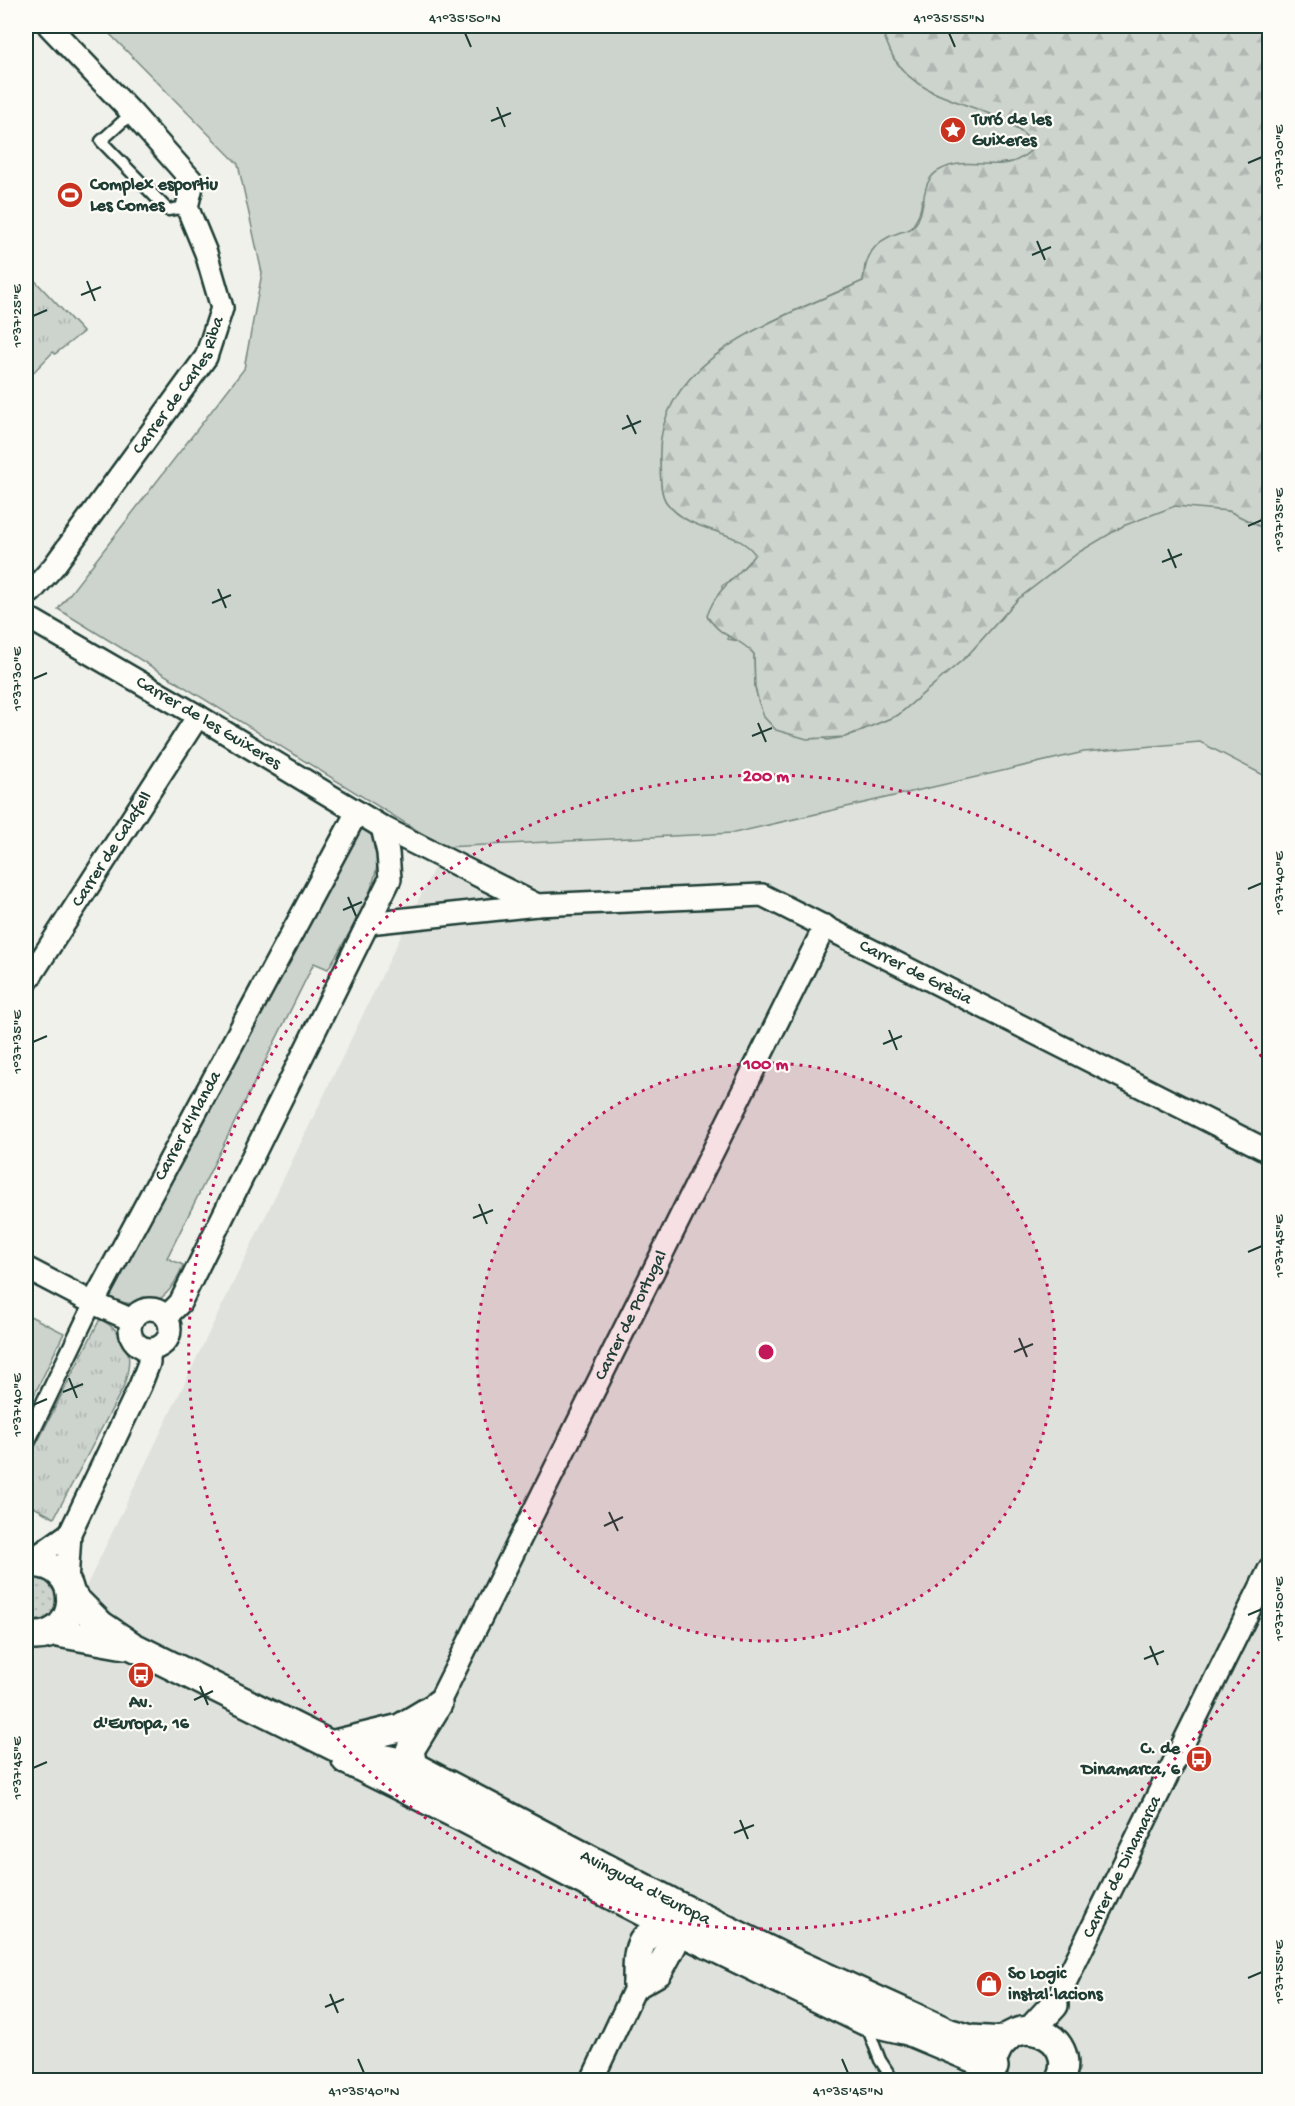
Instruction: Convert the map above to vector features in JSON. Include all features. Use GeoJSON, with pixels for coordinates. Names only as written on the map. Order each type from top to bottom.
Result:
{"type":"FeatureCollection","features":[{"type":"Feature","properties":{"kind":"street","name":"Carrer de Carles Riba"},"geometry":{"type":"LineString","coordinates":[[28,590],[54,566],[206,357],[222,308],[207,253],[187,207],[193,182],[132,113],[49,26]]}},
{"type":"Feature","properties":{"kind":"street"},"geometry":{"type":"LineString","coordinates":[[28,590],[38,607],[30,625]]}},
{"type":"Feature","properties":{"kind":"street","name":"Carrer de les Guixeres"},"geometry":{"type":"LineString","coordinates":[[30,625],[198,716],[382,827]]}},
{"type":"Feature","properties":{"kind":"street","name":"Carrer de Calafell"},"geometry":{"type":"LineString","coordinates":[[26,983],[198,716]]}},
{"type":"Feature","properties":{"kind":"street","name":"Carrer d'Irlanda"},"geometry":{"type":"LineString","coordinates":[[26,1442],[93,1303],[357,812]]}},
{"type":"Feature","properties":{"kind":"street"},"geometry":{"type":"LineString","coordinates":[[165,1317],[180,1303],[390,879],[388,853],[382,827]]}},
{"type":"Feature","properties":{"kind":"street","name":"Carrer de Grècia"},"geometry":{"type":"LineString","coordinates":[[382,827],[537,905]]}},
{"type":"Feature","properties":{"kind":"street","name":"Carrer de Grècia"},"geometry":{"type":"LineString","coordinates":[[368,923],[537,905],[762,895],[1269,1152]]}},
{"type":"Feature","properties":{"kind":"street","name":"Carrer de Portugal"},"geometry":{"type":"LineString","coordinates":[[438,1704],[825,926]]}},
{"type":"Feature","properties":{"kind":"street"},"geometry":{"type":"LineString","coordinates":[[26,1268],[93,1303],[132,1320]]}},
{"type":"Feature","properties":{"kind":"street"},"geometry":{"type":"LineString","coordinates":[[145,1309],[157,1310],[165,1317],[170,1327],[168,1338],[161,1346],[149,1350],[136,1345],[131,1337],[132,1320],[145,1309]]}},
{"type":"Feature","properties":{"kind":"street"},"geometry":{"type":"LineString","coordinates":[[36,1638],[67,1617],[70,1533],[140,1386],[149,1363],[149,1350]]}},
{"type":"Feature","properties":{"kind":"street"},"geometry":{"type":"LineString","coordinates":[[26,1564],[70,1533]]}},
{"type":"Feature","properties":{"kind":"street","name":"Avinguda d'Europa"},"geometry":{"type":"LineString","coordinates":[[26,1564],[50,1566],[100,1625],[132,1646],[335,1746],[413,1766],[579,1854],[941,2037],[996,2074]]}},
{"type":"Feature","properties":{"kind":"street","name":"Carrer de Dinamarca"},"geometry":{"type":"LineString","coordinates":[[1054,2005],[1269,1568]]}},
{"type":"Feature","properties":{"kind":"street","name":"Avinguda d'Europa"},"geometry":{"type":"LineString","coordinates":[[36,1638],[132,1646]]}},
{"type":"Feature","properties":{"kind":"street"},"geometry":{"type":"LineString","coordinates":[[335,1746],[400,1728],[438,1704]]}},
{"type":"Feature","properties":{"kind":"street"},"geometry":{"type":"LineString","coordinates":[[438,1704],[410,1750],[415,1779],[489,1820],[507,1841]]}},
{"type":"Feature","properties":{"kind":"street","name":"Avinguda d'Europa"},"geometry":{"type":"LineString","coordinates":[[335,1746],[347,1762],[507,1841],[670,1926],[875,2022],[941,2037]]}},
{"type":"Feature","properties":{"kind":"street"},"geometry":{"type":"LineString","coordinates":[[579,1854],[593,1874],[666,1911],[673,1944],[647,1978],[592,2080]]}},
{"type":"Feature","properties":{"kind":"street"},"geometry":{"type":"LineString","coordinates":[[602,1890],[625,1921],[638,1948],[647,1978]]}},
{"type":"Feature","properties":{"kind":"street"},"geometry":{"type":"LineString","coordinates":[[638,1948],[652,1931],[687,1922],[778,1966],[790,1961]]}},
{"type":"Feature","properties":{"kind":"street"},"geometry":{"type":"LineString","coordinates":[[647,1978],[696,1956],[727,1952]]}},
{"type":"Feature","properties":{"kind":"street"},"geometry":{"type":"LineString","coordinates":[[1041,2034],[1054,2005]]}},
{"type":"Feature","properties":{"kind":"street"},"geometry":{"type":"LineString","coordinates":[[941,2037],[1004,2041],[1016,2032],[1041,2034],[1061,2052],[1066,2076]]}},
{"type":"Feature","properties":{"kind":"street","name":"Avinguda d'Europa"},"geometry":{"type":"LineString","coordinates":[[996,2074],[996,2053],[1004,2041]]}},
{"type":"Feature","properties":{"kind":"lane"},"geometry":{"type":"LineString","coordinates":[[132,113],[101,141],[168,210],[187,207]]}},
{"type":"Feature","properties":{"kind":"lane"},"geometry":{"type":"LineString","coordinates":[[875,2022],[882,2080]]}},
{"type":"Feature","properties":{"kind":"lane"},"geometry":{"type":"LineString","coordinates":[[880,2060],[893,2080]]}},
{"type":"Feature","properties":{"kind":"shaded area"},"geometry":{"type":"Polygon","coordinates":[[[1200,742],[1269,778],[1269,2080],[26,2080],[26,1614],[64,1632],[444,847],[734,833],[1084,752],[1200,742]]]}},
{"type":"Feature","properties":{"kind":"green space"},"geometry":{"type":"Polygon","coordinates":[[[102,26],[880,26],[894,59],[932,92],[982,109],[1025,134],[1035,146],[1018,161],[981,169],[922,200],[916,221],[902,238],[865,265],[863,281],[764,325],[732,344],[702,366],[679,393],[664,423],[660,459],[664,499],[675,512],[684,518],[702,527],[744,541],[756,554],[734,578],[722,586],[728,639],[744,642],[754,654],[755,687],[759,703],[827,740],[845,737],[898,715],[967,656],[1018,599],[1079,552],[1123,525],[1175,505],[1229,511],[1269,531],[1269,778],[1200,742],[1084,752],[734,833],[444,847],[58,609],[244,369],[262,273],[238,164],[102,26]]]}},
{"type":"Feature","properties":{"kind":"green space"},"geometry":{"type":"Polygon","coordinates":[[[880,26],[1269,26],[1269,531],[1229,511],[1175,506],[1123,526],[1079,552],[1018,599],[967,656],[898,715],[845,737],[807,739],[776,730],[764,717],[755,687],[754,654],[719,630],[707,616],[711,605],[722,589],[755,554],[747,545],[736,539],[688,521],[667,503],[661,482],[660,459],[664,423],[679,392],[702,366],[732,344],[764,325],[863,281],[866,264],[876,246],[889,237],[914,226],[921,212],[929,181],[940,170],[953,165],[1012,162],[1024,156],[1035,146],[1020,131],[1002,120],[944,97],[925,88],[909,76],[895,60],[880,26]]]}},
{"type":"Feature","properties":{"kind":"green space"},"geometry":{"type":"Polygon","coordinates":[[[26,271],[83,332],[55,354],[53,352],[26,380],[26,271]]]}},
{"type":"Feature","properties":{"kind":"green space"},"geometry":{"type":"Polygon","coordinates":[[[357,823],[372,835],[377,852],[376,872],[369,893],[348,936],[328,969],[314,963],[167,1258],[183,1265],[177,1278],[164,1296],[146,1304],[123,1303],[109,1299],[357,823]]]}},
{"type":"Feature","properties":{"kind":"green space"},"geometry":{"type":"Polygon","coordinates":[[[26,1314],[64,1333],[26,1412],[26,1314]]]}},
{"type":"Feature","properties":{"kind":"green space"},"geometry":{"type":"Polygon","coordinates":[[[100,1319],[124,1340],[129,1357],[126,1377],[123,1388],[54,1518],[26,1503],[26,1465],[100,1319]]]}},
{"type":"Feature","properties":{"kind":"green space"},"geometry":{"type":"Polygon","coordinates":[[[26,1578],[44,1580],[52,1586],[57,1593],[58,1602],[56,1610],[50,1617],[40,1621],[26,1622],[26,1578]]]}},
{"type":"Feature","properties":{"kind":"place","name":"Turó de les Guixeres"},"geometry":{"type":"Point","coordinates":[953,130]}},
{"type":"Feature","properties":{"kind":"place","name":"Complex esportiu Les Comes"},"geometry":{"type":"Point","coordinates":[70,195]}},
{"type":"Feature","properties":{"kind":"place","name":"Av. d'Europa, 16"},"geometry":{"type":"Point","coordinates":[141,1675]}},
{"type":"Feature","properties":{"kind":"place","name":"C. de Dinamarca, 6"},"geometry":{"type":"Point","coordinates":[1199,1759]}},
{"type":"Feature","properties":{"kind":"place","name":"So Logic instal·lacions"},"geometry":{"type":"Point","coordinates":[989,1984]}}]}
